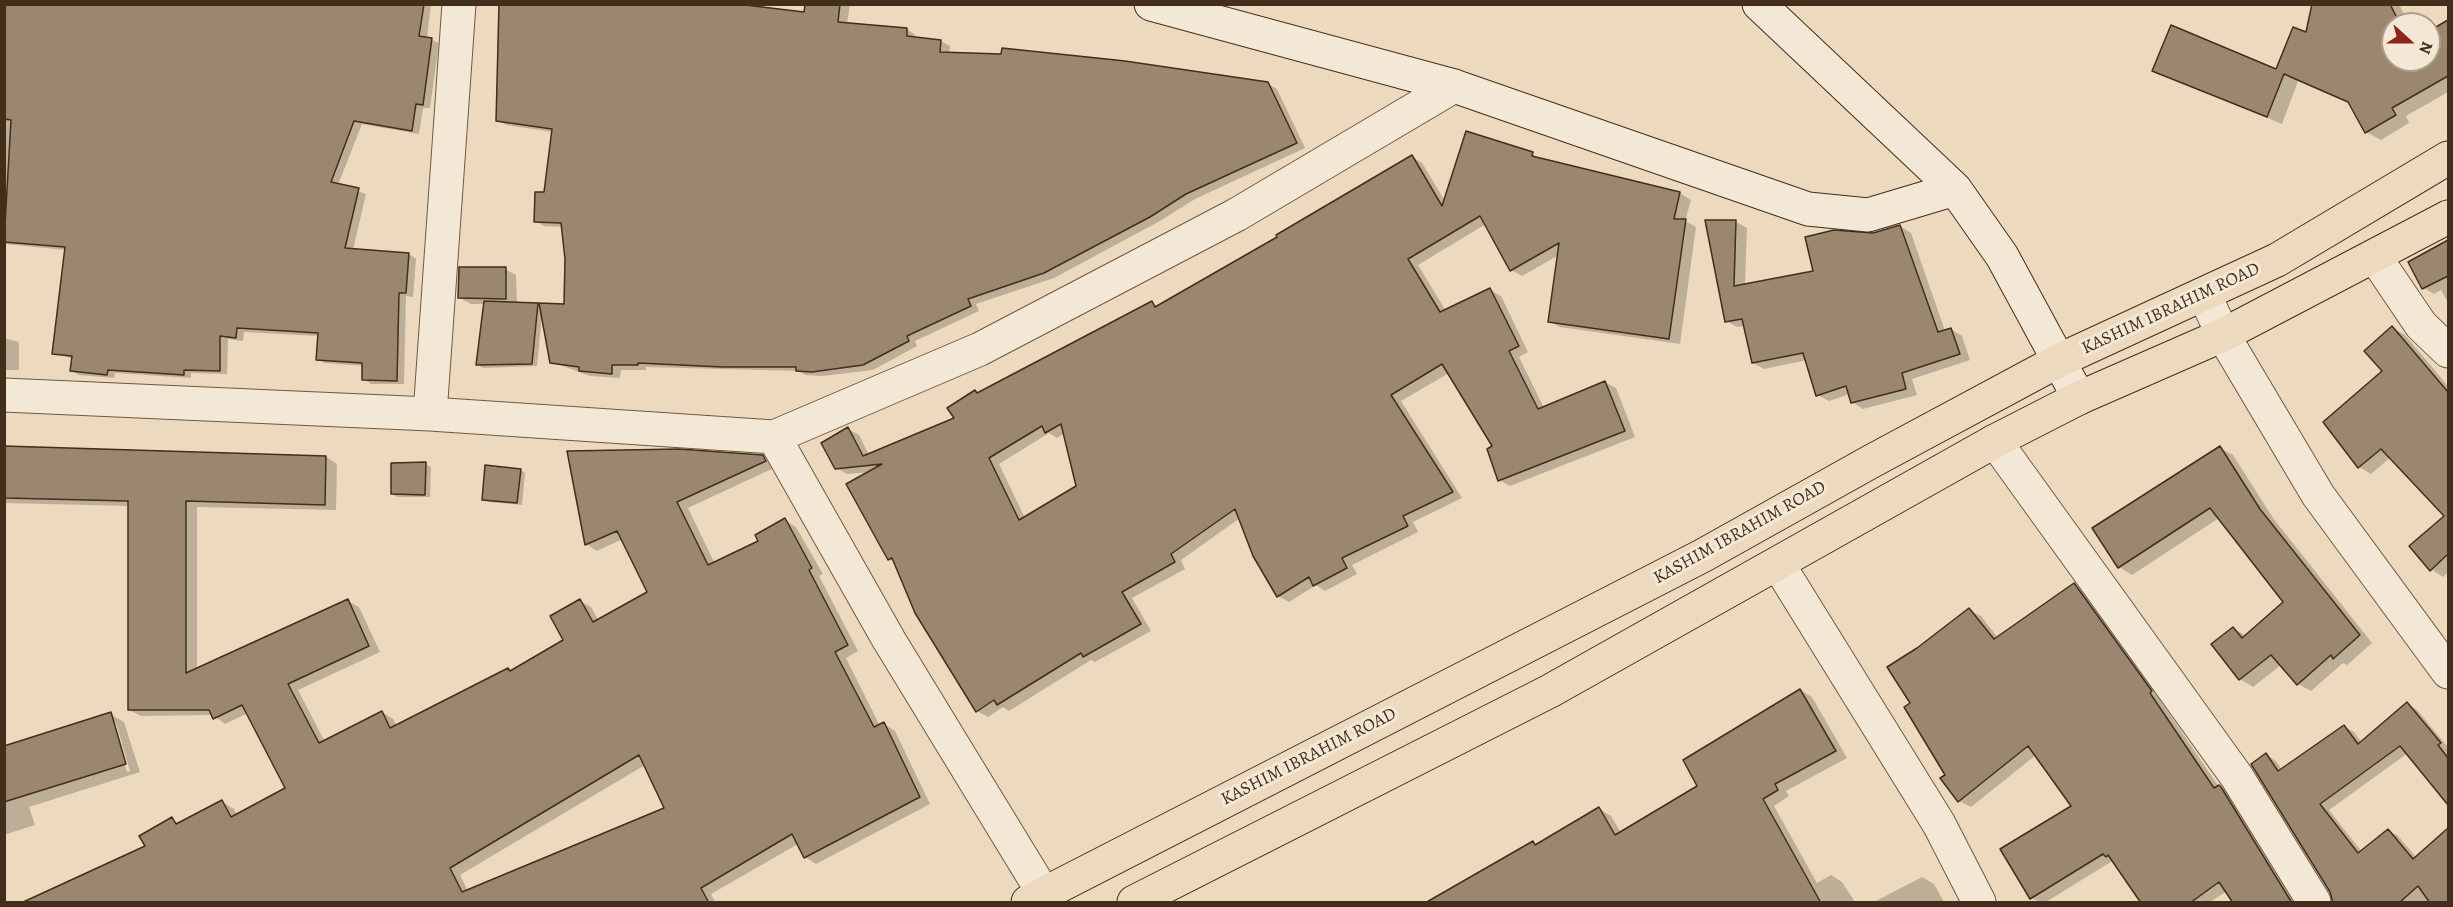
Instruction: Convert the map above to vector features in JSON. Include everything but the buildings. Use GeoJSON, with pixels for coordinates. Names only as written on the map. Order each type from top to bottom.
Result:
{"type":"FeatureCollection","features":[{"type":"Feature","properties":{"kind":"highway","name":"KASHIM IBRAHIM ROAD"},"geometry":{"type":"LineString","coordinates":[[1036,898],[1702,556],[2060,360],[2277,260],[2448,158]]}},
{"type":"Feature","properties":{"kind":"highway"},"geometry":{"type":"LineString","coordinates":[[1134,903],[1550,691],[1995,441],[2079,398],[2223,335],[2448,218]]}},
{"type":"Feature","properties":{"kind":"street"},"geometry":{"type":"LineString","coordinates":[[430,414],[459,4]]}},
{"type":"Feature","properties":{"kind":"street"},"geometry":{"type":"LineString","coordinates":[[1151,4],[1454,86],[1808,209],[1868,215],[1954,189]]}},
{"type":"Feature","properties":{"kind":"street"},"geometry":{"type":"LineString","coordinates":[[1759,4],[1954,189],[2002,256],[2079,398]]}},
{"type":"Feature","properties":{"kind":"street"},"geometry":{"type":"LineString","coordinates":[[4,395],[430,414],[774,437],[980,349],[1236,215],[1454,86]]}},
{"type":"Feature","properties":{"kind":"street"},"geometry":{"type":"LineString","coordinates":[[2375,257],[2421,325],[2448,351]]}},
{"type":"Feature","properties":{"kind":"street"},"geometry":{"type":"LineString","coordinates":[[2204,294],[2223,335],[2318,495],[2448,672]]}},
{"type":"Feature","properties":{"kind":"street"},"geometry":{"type":"LineString","coordinates":[[774,437],[1036,898]]}},
{"type":"Feature","properties":{"kind":"street"},"geometry":{"type":"LineString","coordinates":[[1995,441],[2237,777],[2314,903]]}},
{"type":"Feature","properties":{"kind":"street"},"geometry":{"type":"LineString","coordinates":[[1778,564],[1939,824],[1979,903]]}}]}
